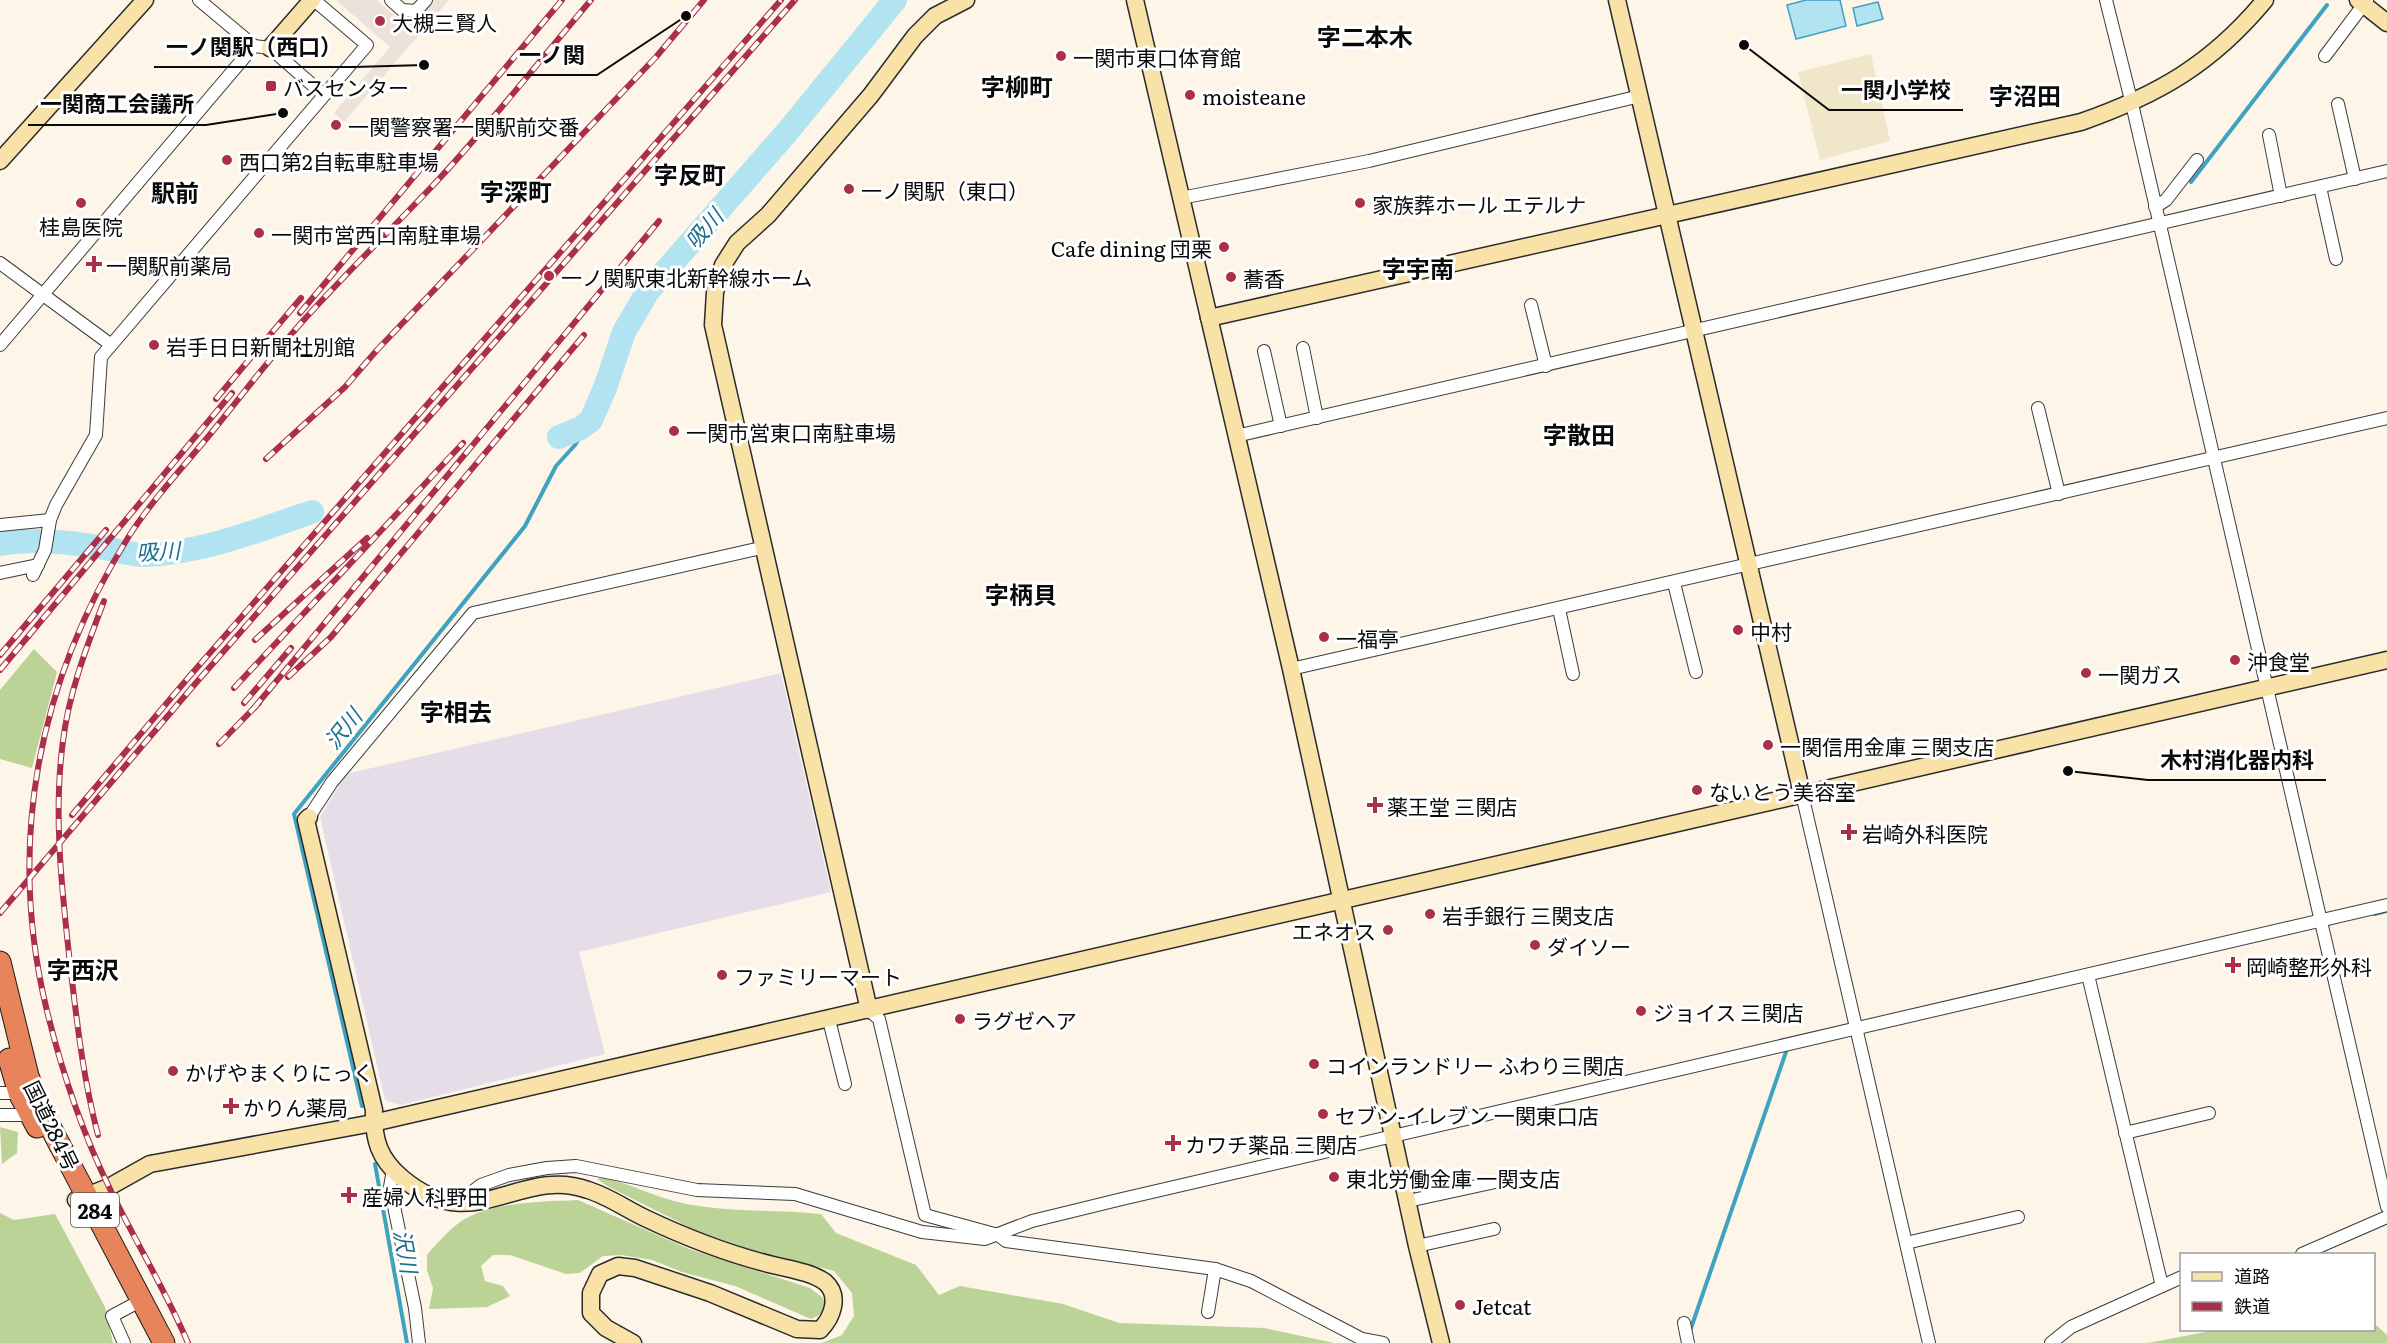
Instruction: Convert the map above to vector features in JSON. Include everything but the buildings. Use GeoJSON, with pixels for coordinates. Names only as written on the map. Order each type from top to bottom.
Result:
{"type":"FeatureCollection","features":[{"type":"Feature","properties":{"kind":"highway","name":"国道284号"},"geometry":{"type":"LineString","coordinates":[[0,962],[28,1076],[18,1093]]}},
{"type":"Feature","properties":{"kind":"highway","name":"国道284号"},"geometry":{"type":"LineString","coordinates":[[0,1022],[18,1093],[37,1115],[136,1302],[164,1343]]}},
{"type":"Feature","properties":{"kind":"highway","name":"国道284号"},"geometry":{"type":"LineString","coordinates":[[136,1302],[150,1343]]}},
{"type":"Feature","properties":{"kind":"street"},"geometry":{"type":"LineString","coordinates":[[0,161],[145,0]]}},
{"type":"Feature","properties":{"kind":"street"},"geometry":{"type":"LineString","coordinates":[[199,0],[324,96]]}},
{"type":"Feature","properties":{"kind":"street"},"geometry":{"type":"LineString","coordinates":[[0,345],[262,47],[313,0],[367,45],[110,344],[101,357],[96,435],[49,524],[45,550],[35,570],[0,573]]}},
{"type":"Feature","properties":{"kind":"street"},"geometry":{"type":"LineString","coordinates":[[391,0],[402,10],[417,11],[426,0]]}},
{"type":"Feature","properties":{"kind":"street"},"geometry":{"type":"LineString","coordinates":[[966,0],[936,16],[915,36],[872,95],[768,215],[737,243],[723,265],[715,292],[714,325],[869,1010],[879,1019],[925,1215],[998,1235],[1006,1241],[1215,1269],[1251,1281],[1362,1339],[1383,1343]]}},
{"type":"Feature","properties":{"kind":"street"},"geometry":{"type":"LineString","coordinates":[[1135,0],[1291,669],[1417,1246],[1441,1343]]}},
{"type":"Feature","properties":{"kind":"street"},"geometry":{"type":"LineString","coordinates":[[1617,0],[1669,215],[1929,1343]]}},
{"type":"Feature","properties":{"kind":"street"},"geometry":{"type":"LineString","coordinates":[[2106,0],[2387,1207]]}},
{"type":"Feature","properties":{"kind":"street"},"geometry":{"type":"LineString","coordinates":[[1209,318],[2081,122],[2132,104],[2190,72],[2218,50],[2265,0]]}},
{"type":"Feature","properties":{"kind":"street"},"geometry":{"type":"LineString","coordinates":[[2325,56],[2362,2],[2387,23]]}},
{"type":"Feature","properties":{"kind":"street"},"geometry":{"type":"LineString","coordinates":[[1181,198],[1369,161],[1640,96]]}},
{"type":"Feature","properties":{"kind":"street"},"geometry":{"type":"LineString","coordinates":[[2338,104],[2355,179]]}},
{"type":"Feature","properties":{"kind":"street"},"geometry":{"type":"LineString","coordinates":[[2269,135],[2281,196]]}},
{"type":"Feature","properties":{"kind":"street"},"geometry":{"type":"LineString","coordinates":[[2155,207],[2166,200],[2197,160]]}},
{"type":"Feature","properties":{"kind":"street"},"geometry":{"type":"LineString","coordinates":[[1236,436],[2387,171]]}},
{"type":"Feature","properties":{"kind":"street"},"geometry":{"type":"LineString","coordinates":[[2320,187],[2336,259]]}},
{"type":"Feature","properties":{"kind":"street"},"geometry":{"type":"LineString","coordinates":[[0,263],[44,293],[110,344]]}},
{"type":"Feature","properties":{"kind":"street"},"geometry":{"type":"LineString","coordinates":[[1531,305],[1546,366]]}},
{"type":"Feature","properties":{"kind":"street"},"geometry":{"type":"LineString","coordinates":[[1303,348],[1317,418]]}},
{"type":"Feature","properties":{"kind":"street"},"geometry":{"type":"LineString","coordinates":[[1264,351],[1281,426]]}},
{"type":"Feature","properties":{"kind":"street"},"geometry":{"type":"LineString","coordinates":[[2038,408],[2059,494]]}},
{"type":"Feature","properties":{"kind":"street"},"geometry":{"type":"LineString","coordinates":[[1291,669],[1750,566],[2387,417]]}},
{"type":"Feature","properties":{"kind":"street"},"geometry":{"type":"LineString","coordinates":[[0,525],[49,524]]}},
{"type":"Feature","properties":{"kind":"street"},"geometry":{"type":"LineString","coordinates":[[633,1343],[606,1328],[591,1313],[591,1293],[600,1274],[618,1266],[635,1268],[710,1293],[803,1330],[820,1330],[829,1321],[834,1307],[832,1293],[825,1283],[806,1274],[704,1245],[588,1189],[559,1184],[532,1188],[484,1202],[455,1204],[410,1185],[393,1170],[376,1146],[374,1110],[306,820],[332,782],[473,613],[765,547]]}},
{"type":"Feature","properties":{"kind":"street"},"geometry":{"type":"LineString","coordinates":[[1674,583],[1696,672]]}},
{"type":"Feature","properties":{"kind":"street"},"geometry":{"type":"LineString","coordinates":[[1559,609],[1573,674]]}},
{"type":"Feature","properties":{"kind":"street"},"geometry":{"type":"LineString","coordinates":[[81,1198],[150,1164],[373,1123],[2387,660]]}},
{"type":"Feature","properties":{"kind":"street"},"geometry":{"type":"LineString","coordinates":[[455,1204],[481,1185],[509,1175],[547,1168],[576,1166],[697,1190],[795,1194],[922,1232],[985,1239],[1032,1221],[1100,1204],[1394,1138],[2387,905]]}},
{"type":"Feature","properties":{"kind":"street"},"geometry":{"type":"LineString","coordinates":[[2088,975],[2162,1286]]}},
{"type":"Feature","properties":{"kind":"street"},"geometry":{"type":"LineString","coordinates":[[829,1020],[845,1084]]}},
{"type":"Feature","properties":{"kind":"street"},"geometry":{"type":"LineString","coordinates":[[2125,1133],[2209,1113]]}},
{"type":"Feature","properties":{"kind":"street"},"geometry":{"type":"LineString","coordinates":[[0,1115],[37,1115]]}},
{"type":"Feature","properties":{"kind":"street"},"geometry":{"type":"LineString","coordinates":[[393,1170],[390,1187],[416,1308],[419,1343]]}},
{"type":"Feature","properties":{"kind":"street"},"geometry":{"type":"LineString","coordinates":[[1408,1201],[1500,1181]]}},
{"type":"Feature","properties":{"kind":"street"},"geometry":{"type":"LineString","coordinates":[[1906,1242],[2018,1217]]}},
{"type":"Feature","properties":{"kind":"street"},"geometry":{"type":"LineString","coordinates":[[2304,1253],[2387,1217]]}},
{"type":"Feature","properties":{"kind":"street"},"geometry":{"type":"LineString","coordinates":[[1417,1246],[1494,1229]]}},
{"type":"Feature","properties":{"kind":"street"},"geometry":{"type":"LineString","coordinates":[[1208,1312],[1215,1269]]}},
{"type":"Feature","properties":{"kind":"street"},"geometry":{"type":"LineString","coordinates":[[2051,1343],[2071,1327],[2180,1277]]}},
{"type":"Feature","properties":{"kind":"street"},"geometry":{"type":"LineString","coordinates":[[124,1343],[112,1316],[136,1302]]}},
{"type":"Feature","properties":{"kind":"street"},"geometry":{"type":"LineString","coordinates":[[1684,1323],[1688,1343]]}},
{"type":"Feature","properties":{"kind":"shaded area"},"geometry":{"type":"Polygon","coordinates":[[[336,0],[376,0],[408,27],[431,0],[449,0],[344,122],[334,113],[390,47],[336,0]]]}},
{"type":"Feature","properties":{"kind":"shaded area"},"geometry":{"type":"Polygon","coordinates":[[[1871,54],[1890,141],[1820,160],[1798,72],[1871,54]]]}},
{"type":"Feature","properties":{"kind":"shaded area"},"geometry":{"type":"Polygon","coordinates":[[[781,673],[831,892],[579,952],[605,1054],[400,1105],[385,1100],[320,817],[346,774],[781,673]]]}},
{"type":"Feature","properties":{"kind":"green space"},"geometry":{"type":"Polygon","coordinates":[[[34,649],[57,672],[32,768],[0,759],[0,690],[34,649]]]}},
{"type":"Feature","properties":{"kind":"green space"},"geometry":{"type":"Polygon","coordinates":[[[0,1127],[18,1132],[17,1153],[2,1164],[0,1127]]]}},
{"type":"Feature","properties":{"kind":"green space"},"geometry":{"type":"Polygon","coordinates":[[[603,1177],[672,1200],[699,1206],[821,1214],[836,1233],[916,1265],[939,1295],[960,1286],[1063,1304],[1119,1323],[1264,1328],[1334,1343],[822,1343],[842,1335],[854,1316],[852,1293],[834,1271],[746,1248],[697,1231],[597,1179],[603,1177]]]}},
{"type":"Feature","properties":{"kind":"green space"},"geometry":{"type":"Polygon","coordinates":[[[578,1200],[689,1249],[810,1288],[823,1298],[826,1307],[819,1315],[811,1319],[735,1286],[682,1272],[652,1260],[621,1255],[603,1256],[580,1273],[566,1274],[510,1255],[493,1255],[481,1266],[485,1281],[503,1286],[510,1296],[487,1307],[429,1309],[433,1288],[427,1270],[427,1255],[460,1222],[473,1215],[502,1206],[578,1200]]]}},
{"type":"Feature","properties":{"kind":"green space"},"geometry":{"type":"Polygon","coordinates":[[[0,1213],[14,1220],[55,1214],[105,1307],[113,1343],[0,1343],[0,1213]]]}},
{"type":"Feature","properties":{"kind":"green space"},"geometry":{"type":"Polygon","coordinates":[[[2375,1324],[2387,1335],[2387,1343],[2148,1343],[2211,1331],[2375,1331],[2375,1324]]]}},
{"type":"Feature","properties":{"kind":"water"},"geometry":{"type":"Polygon","coordinates":[[[1806,0],[1840,0],[1846,26],[1796,39],[1787,5],[1806,0]]]}},
{"type":"Feature","properties":{"kind":"water"},"geometry":{"type":"Polygon","coordinates":[[[1878,2],[1883,19],[1857,26],[1853,8],[1878,2]]]}},
{"type":"Feature","properties":{"kind":"waterway","name":"吸川"},"geometry":{"type":"LineString","coordinates":[[559,437],[581,428],[591,420],[605,388],[624,332],[648,291],[788,131],[895,0]]}},
{"type":"Feature","properties":{"kind":"waterway"},"geometry":{"type":"LineString","coordinates":[[2191,182],[2327,5]]}},
{"type":"Feature","properties":{"kind":"waterway","name":"沢川"},"geometry":{"type":"LineString","coordinates":[[362,1106],[294,814],[525,526],[556,466],[575,445],[591,420]]}},
{"type":"Feature","properties":{"kind":"waterway","name":"吸川"},"geometry":{"type":"LineString","coordinates":[[0,544],[26,541],[52,542],[140,555],[166,553],[230,540],[312,512]]}},
{"type":"Feature","properties":{"kind":"waterway"},"geometry":{"type":"LineString","coordinates":[[2375,914],[2387,911]]}},
{"type":"Feature","properties":{"kind":"waterway"},"geometry":{"type":"LineString","coordinates":[[1690,1331],[1787,1049]]}},
{"type":"Feature","properties":{"kind":"waterway","name":"沢川"},"geometry":{"type":"LineString","coordinates":[[375,1164],[407,1343]]}},
{"type":"Feature","properties":{"kind":"railway"},"geometry":{"type":"LineString","coordinates":[[300,313],[562,0]]}},
{"type":"Feature","properties":{"kind":"railway"},"geometry":{"type":"LineString","coordinates":[[188,1343],[90,1146],[66,1079],[47,1011],[35,948],[30,886],[31,825],[38,765],[52,706],[72,648],[98,591],[129,536],[148,509],[290,335],[458,158],[591,0]]}},
{"type":"Feature","properties":{"kind":"railway"},"geometry":{"type":"LineString","coordinates":[[266,459],[345,387],[377,350],[656,57],[704,0]]}},
{"type":"Feature","properties":{"kind":"railway"},"geometry":{"type":"LineString","coordinates":[[72,815],[188,678],[781,0]]}},
{"type":"Feature","properties":{"kind":"railway"},"geometry":{"type":"LineString","coordinates":[[0,913],[195,684],[795,0]]}},
{"type":"Feature","properties":{"kind":"railway"},"geometry":{"type":"LineString","coordinates":[[254,708],[659,221]]}},
{"type":"Feature","properties":{"kind":"railway"},"geometry":{"type":"LineString","coordinates":[[216,399],[301,298]]}},
{"type":"Feature","properties":{"kind":"railway"},"geometry":{"type":"LineString","coordinates":[[288,677],[331,637],[584,335]]}},
{"type":"Feature","properties":{"kind":"railway"},"geometry":{"type":"LineString","coordinates":[[0,670],[232,393]]}},
{"type":"Feature","properties":{"kind":"railway"},"geometry":{"type":"LineString","coordinates":[[234,688],[463,443]]}},
{"type":"Feature","properties":{"kind":"railway"},"geometry":{"type":"LineString","coordinates":[[0,655],[106,530]]}},
{"type":"Feature","properties":{"kind":"railway"},"geometry":{"type":"LineString","coordinates":[[255,640],[367,538]]}},
{"type":"Feature","properties":{"kind":"railway"},"geometry":{"type":"LineString","coordinates":[[98,1135],[84,1071],[70,964],[60,852],[59,797],[63,741],[70,705],[79,670],[104,601]]}},
{"type":"Feature","properties":{"kind":"railway"},"geometry":{"type":"LineString","coordinates":[[244,703],[291,648]]}},
{"type":"Feature","properties":{"kind":"railway"},"geometry":{"type":"LineString","coordinates":[[219,744],[259,703]]}},
{"type":"Feature","properties":{"kind":"place","name":"一ノ関"},"geometry":{"type":"Point","coordinates":[686,16]}},
{"type":"Feature","properties":{"kind":"place","name":"大槻三賢人"},"geometry":{"type":"Point","coordinates":[380,21]}},
{"type":"Feature","properties":{"kind":"place","name":"一関小学校"},"geometry":{"type":"Point","coordinates":[1744,45]}},
{"type":"Feature","properties":{"kind":"place","name":"一関市東口体育館"},"geometry":{"type":"Point","coordinates":[1061,56]}},
{"type":"Feature","properties":{"kind":"place","name":"一ノ関駅（西口）"},"geometry":{"type":"Point","coordinates":[424,65]}},
{"type":"Feature","properties":{"kind":"place","name":"バスセンター"},"geometry":{"type":"Point","coordinates":[271,86]}},
{"type":"Feature","properties":{"kind":"place","name":"moisteane"},"geometry":{"type":"Point","coordinates":[1190,95]}},
{"type":"Feature","properties":{"kind":"place","name":"一関商工会議所"},"geometry":{"type":"Point","coordinates":[283,113]}},
{"type":"Feature","properties":{"kind":"place","name":"一関警察署一関駅前交番"},"geometry":{"type":"Point","coordinates":[336,125]}},
{"type":"Feature","properties":{"kind":"place","name":"西口第2自転車駐車場"},"geometry":{"type":"Point","coordinates":[227,160]}},
{"type":"Feature","properties":{"kind":"place","name":"一ノ関駅（東口）"},"geometry":{"type":"Point","coordinates":[849,189]}},
{"type":"Feature","properties":{"kind":"place","name":"桂島医院"},"geometry":{"type":"Point","coordinates":[81,203]}},
{"type":"Feature","properties":{"kind":"place","name":"家族葬ホール エテルナ"},"geometry":{"type":"Point","coordinates":[1360,203]}},
{"type":"Feature","properties":{"kind":"place","name":"一関市営西口南駐車場"},"geometry":{"type":"Point","coordinates":[259,233]}},
{"type":"Feature","properties":{"kind":"place","name":"Cafe dining 団栗"},"geometry":{"type":"Point","coordinates":[1224,247]}},
{"type":"Feature","properties":{"kind":"place","name":"一関駅前薬局"},"geometry":{"type":"Point","coordinates":[94,264]}},
{"type":"Feature","properties":{"kind":"place","name":"一ノ関駅東北新幹線ホーム"},"geometry":{"type":"Point","coordinates":[549,276]}},
{"type":"Feature","properties":{"kind":"place","name":"蕎香"},"geometry":{"type":"Point","coordinates":[1231,277]}},
{"type":"Feature","properties":{"kind":"place","name":"岩手日日新聞社別館"},"geometry":{"type":"Point","coordinates":[154,345]}},
{"type":"Feature","properties":{"kind":"place","name":"一関市営東口南駐車場"},"geometry":{"type":"Point","coordinates":[674,431]}},
{"type":"Feature","properties":{"kind":"place","name":"中村"},"geometry":{"type":"Point","coordinates":[1738,630]}},
{"type":"Feature","properties":{"kind":"place","name":"一福亭"},"geometry":{"type":"Point","coordinates":[1324,637]}},
{"type":"Feature","properties":{"kind":"place","name":"沖食堂"},"geometry":{"type":"Point","coordinates":[2235,660]}},
{"type":"Feature","properties":{"kind":"place","name":"一関ガス"},"geometry":{"type":"Point","coordinates":[2086,673]}},
{"type":"Feature","properties":{"kind":"place","name":"一関信用金庫 三関支店"},"geometry":{"type":"Point","coordinates":[1768,745]}},
{"type":"Feature","properties":{"kind":"place","name":"木村消化器内科"},"geometry":{"type":"Point","coordinates":[2068,771]}},
{"type":"Feature","properties":{"kind":"place","name":"ないとう美容室"},"geometry":{"type":"Point","coordinates":[1697,790]}},
{"type":"Feature","properties":{"kind":"place","name":"薬王堂 三関店"},"geometry":{"type":"Point","coordinates":[1375,805]}},
{"type":"Feature","properties":{"kind":"place","name":"岩崎外科医院"},"geometry":{"type":"Point","coordinates":[1849,832]}},
{"type":"Feature","properties":{"kind":"place","name":"岩手銀行 三関支店"},"geometry":{"type":"Point","coordinates":[1430,914]}},
{"type":"Feature","properties":{"kind":"place","name":"エネオス"},"geometry":{"type":"Point","coordinates":[1388,930]}},
{"type":"Feature","properties":{"kind":"place","name":"ダイソー"},"geometry":{"type":"Point","coordinates":[1535,945]}},
{"type":"Feature","properties":{"kind":"place","name":"岡崎整形外科"},"geometry":{"type":"Point","coordinates":[2233,965]}},
{"type":"Feature","properties":{"kind":"place","name":"ファミリーマート"},"geometry":{"type":"Point","coordinates":[722,975]}},
{"type":"Feature","properties":{"kind":"place","name":"ジョイス 三関店"},"geometry":{"type":"Point","coordinates":[1641,1011]}},
{"type":"Feature","properties":{"kind":"place","name":"ラグゼヘア"},"geometry":{"type":"Point","coordinates":[960,1019]}},
{"type":"Feature","properties":{"kind":"place","name":"コインランドリー ふわり三関店"},"geometry":{"type":"Point","coordinates":[1314,1064]}},
{"type":"Feature","properties":{"kind":"place","name":"かげやまくりにっく"},"geometry":{"type":"Point","coordinates":[173,1071]}},
{"type":"Feature","properties":{"kind":"place","name":"かりん薬局"},"geometry":{"type":"Point","coordinates":[231,1106]}},
{"type":"Feature","properties":{"kind":"place","name":"セブン-イレブン 一関東口店"},"geometry":{"type":"Point","coordinates":[1323,1114]}},
{"type":"Feature","properties":{"kind":"place","name":"カワチ薬品 三関店"},"geometry":{"type":"Point","coordinates":[1173,1143]}},
{"type":"Feature","properties":{"kind":"place","name":"東北労働金庫 一関支店"},"geometry":{"type":"Point","coordinates":[1334,1177]}},
{"type":"Feature","properties":{"kind":"place","name":"産婦人科野田"},"geometry":{"type":"Point","coordinates":[349,1195]}},
{"type":"Feature","properties":{"kind":"place","name":"Jetcat"},"geometry":{"type":"Point","coordinates":[1460,1305]}},
{"type":"Feature","properties":{"kind":"district","name":"字二本木"},"geometry":{"type":"Point","coordinates":[1365,35]}},
{"type":"Feature","properties":{"kind":"district","name":"字柳町"},"geometry":{"type":"Point","coordinates":[1017,85]}},
{"type":"Feature","properties":{"kind":"district","name":"字沼田"},"geometry":{"type":"Point","coordinates":[2025,94]}},
{"type":"Feature","properties":{"kind":"district","name":"字反町"},"geometry":{"type":"Point","coordinates":[690,173]}},
{"type":"Feature","properties":{"kind":"district","name":"字深町"},"geometry":{"type":"Point","coordinates":[516,190]}},
{"type":"Feature","properties":{"kind":"district","name":"駅前"},"geometry":{"type":"Point","coordinates":[175,191]}},
{"type":"Feature","properties":{"kind":"district","name":"字宇南"},"geometry":{"type":"Point","coordinates":[1418,267]}},
{"type":"Feature","properties":{"kind":"district","name":"字散田"},"geometry":{"type":"Point","coordinates":[1579,433]}},
{"type":"Feature","properties":{"kind":"district","name":"字柄貝"},"geometry":{"type":"Point","coordinates":[1021,593]}},
{"type":"Feature","properties":{"kind":"district","name":"字相去"},"geometry":{"type":"Point","coordinates":[456,710]}},
{"type":"Feature","properties":{"kind":"district","name":"字西沢"},"geometry":{"type":"Point","coordinates":[83,968]}}]}
